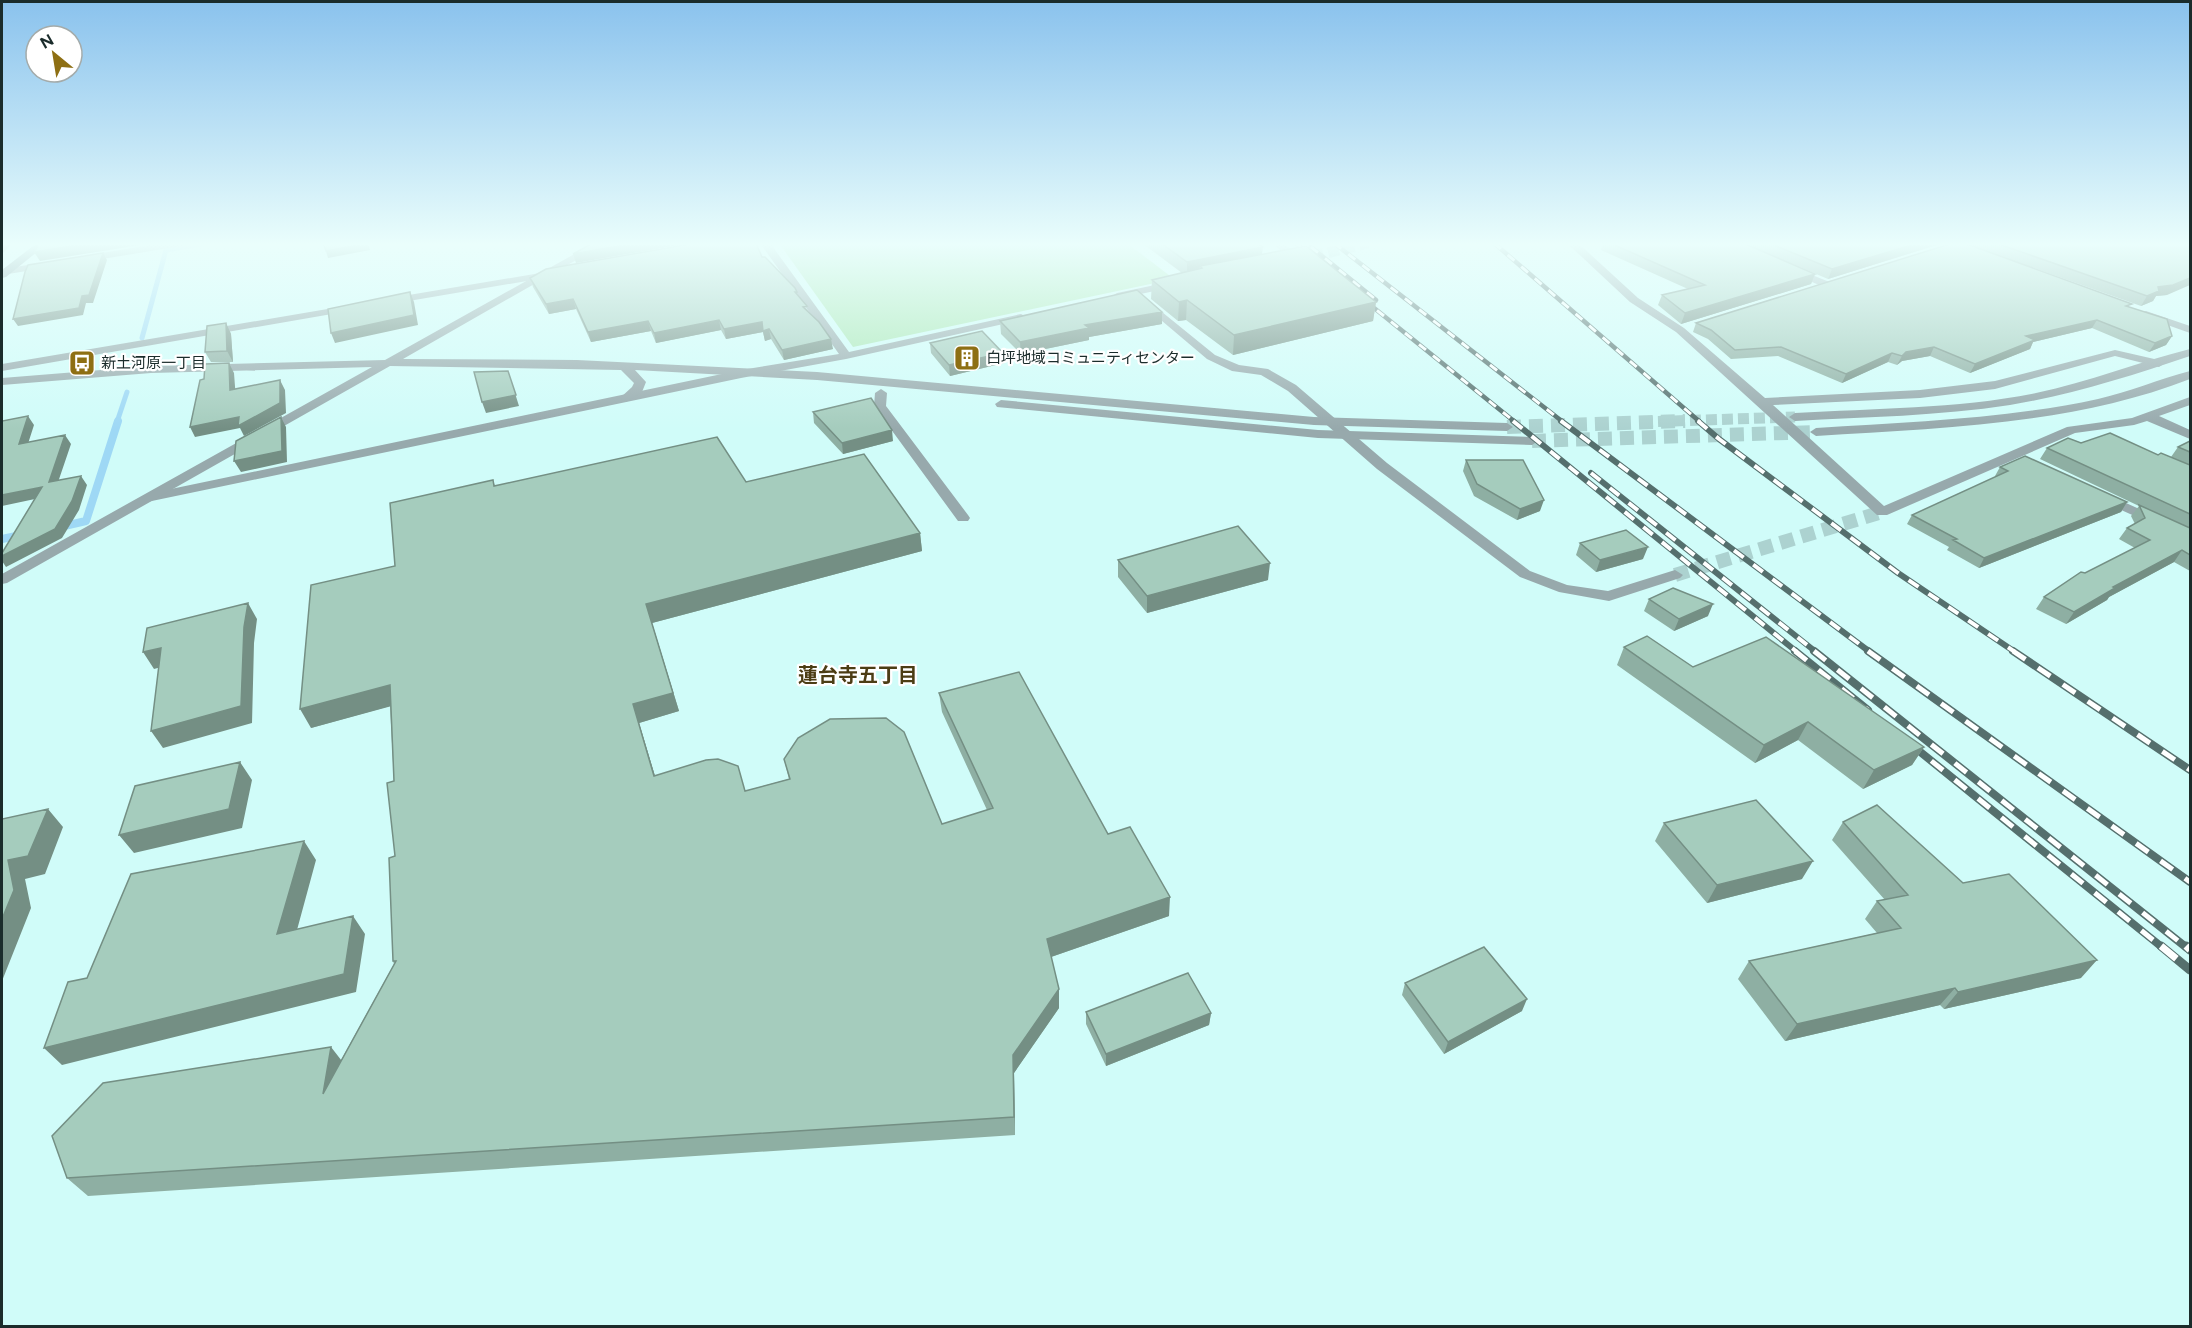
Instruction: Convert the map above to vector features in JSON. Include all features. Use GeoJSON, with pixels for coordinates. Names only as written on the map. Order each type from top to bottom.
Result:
{"type":"FeatureCollection","features":[{"type":"Feature","properties":{"kind":"street"},"geometry":{"type":"LineString","coordinates":[[2,368],[367,305]]}},
{"type":"Feature","properties":{"kind":"street"},"geometry":{"type":"LineString","coordinates":[[2,580],[489,305]]}},
{"type":"Feature","properties":{"kind":"street"},"geometry":{"type":"LineString","coordinates":[[809,305],[846,356]]}},
{"type":"Feature","properties":{"kind":"street"},"geometry":{"type":"LineString","coordinates":[[1149,305],[1211,357],[1236,368],[1264,372],[1292,388],[1382,466],[1526,574],[1564,589],[1609,596],[1675,575]]}},
{"type":"Feature","properties":{"kind":"street"},"geometry":{"type":"LineString","coordinates":[[1643,305],[1685,329],[1882,512],[2022,458],[2072,430],[2134,421],[2190,401]]}},
{"type":"Feature","properties":{"kind":"street"},"geometry":{"type":"LineString","coordinates":[[2134,310],[2190,330]]}},
{"type":"Feature","properties":{"kind":"street"},"geometry":{"type":"LineString","coordinates":[[147,498],[741,374],[846,356],[1030,315]]}},
{"type":"Feature","properties":{"kind":"street"},"geometry":{"type":"LineString","coordinates":[[1795,417],[1983,405],[2076,387],[2190,352]]}},
{"type":"Feature","properties":{"kind":"street"},"geometry":{"type":"LineString","coordinates":[[1762,402],[1920,394],[1995,385],[2115,353],[2159,363]]}},
{"type":"Feature","properties":{"kind":"street"},"geometry":{"type":"LineString","coordinates":[[2,381],[157,369],[386,362],[625,367],[817,376],[1314,421],[1507,427]]}},
{"type":"Feature","properties":{"kind":"street"},"geometry":{"type":"LineString","coordinates":[[625,367],[640,382],[638,390],[626,398]]}},
{"type":"Feature","properties":{"kind":"street"},"geometry":{"type":"LineString","coordinates":[[741,374],[809,386],[1318,434],[1532,441]]}},
{"type":"Feature","properties":{"kind":"street"},"geometry":{"type":"LineString","coordinates":[[1816,432],[2000,418],[2052,411],[2105,401],[2190,375]]}},
{"type":"Feature","properties":{"kind":"street"},"geometry":{"type":"LineString","coordinates":[[881,393],[880,406],[963,518]]}},
{"type":"Feature","properties":{"kind":"street"},"geometry":{"type":"LineString","coordinates":[[2147,416],[2190,435]]}},
{"type":"Feature","properties":{"kind":"street"},"geometry":{"type":"LineString","coordinates":[[2086,428],[2107,437]]}},
{"type":"Feature","properties":{"kind":"street"},"geometry":{"type":"LineString","coordinates":[[2093,491],[2190,537]]}},
{"type":"Feature","properties":{"kind":"green space"},"geometry":{"type":"Polygon","coordinates":[[[823,305],[1051,305],[853,347],[823,305]]]}},
{"type":"Feature","properties":{"kind":"building"},"geometry":{"type":"Polygon","coordinates":[[[17,305],[80,305],[79,308],[13,319],[17,305]]]}},
{"type":"Feature","properties":{"kind":"building"},"geometry":{"type":"Polygon","coordinates":[[[347,305],[412,305],[414,315],[331,333],[328,309],[347,305]]]}},
{"type":"Feature","properties":{"kind":"building"},"geometry":{"type":"Polygon","coordinates":[[[576,305],[806,305],[803,307],[819,322],[831,339],[782,350],[769,329],[763,331],[762,322],[724,329],[719,320],[654,333],[648,321],[588,332],[576,305]]]}},
{"type":"Feature","properties":{"kind":"building"},"geometry":{"type":"Polygon","coordinates":[[[1071,305],[1154,305],[1162,312],[1085,325],[1089,328],[1020,342],[1000,321],[1071,305]]]}},
{"type":"Feature","properties":{"kind":"building"},"geometry":{"type":"Polygon","coordinates":[[[1194,305],[1363,305],[1234,335],[1194,305]]]}},
{"type":"Feature","properties":{"kind":"building"},"geometry":{"type":"Polygon","coordinates":[[[1675,305],[1712,305],[1685,313],[1675,305]]]}},
{"type":"Feature","properties":{"kind":"building"},"geometry":{"type":"Polygon","coordinates":[[[1754,305],[2129,305],[2126,306],[2167,319],[2172,336],[2155,343],[2097,320],[2026,336],[2035,340],[1975,364],[1934,347],[1906,352],[1902,356],[1892,353],[1846,374],[1781,347],[1735,350],[1711,330],[1696,323],[1754,305]]]}},
{"type":"Feature","properties":{"kind":"building"},"geometry":{"type":"Polygon","coordinates":[[[226,323],[227,351],[205,352],[207,326],[226,323]]]}},
{"type":"Feature","properties":{"kind":"building"},"geometry":{"type":"Polygon","coordinates":[[[982,331],[1003,353],[949,365],[930,343],[982,331]]]}},
{"type":"Feature","properties":{"kind":"building"},"geometry":{"type":"Polygon","coordinates":[[[229,363],[230,390],[280,380],[280,403],[238,426],[239,417],[190,427],[200,380],[204,379],[205,364],[229,363]]]}},
{"type":"Feature","properties":{"kind":"building"},"geometry":{"type":"Polygon","coordinates":[[[508,371],[516,395],[482,402],[474,372],[508,371]]]}},
{"type":"Feature","properties":{"kind":"building"},"geometry":{"type":"Polygon","coordinates":[[[871,398],[892,430],[842,443],[813,412],[871,398]]]}},
{"type":"Feature","properties":{"kind":"building"},"geometry":{"type":"Polygon","coordinates":[[[28,416],[19,444],[65,435],[49,482],[81,476],[72,501],[55,529],[2,556],[42,487],[2,495],[2,421],[28,416]]]}},
{"type":"Feature","properties":{"kind":"building"},"geometry":{"type":"Polygon","coordinates":[[[281,417],[282,451],[234,461],[236,441],[281,417]]]}},
{"type":"Feature","properties":{"kind":"building"},"geometry":{"type":"Polygon","coordinates":[[[2110,433],[2158,455],[2161,453],[2190,465],[2190,514],[2047,448],[2068,438],[2081,443],[2110,433]]]}},
{"type":"Feature","properties":{"kind":"building"},"geometry":{"type":"Polygon","coordinates":[[[717,437],[746,482],[864,454],[920,533],[646,604],[673,693],[633,704],[654,776],[706,760],[718,759],[738,766],[745,791],[790,779],[784,759],[798,738],[830,719],[886,718],[904,732],[942,824],[993,808],[939,693],[1019,672],[1108,834],[1130,827],[1170,897],[1047,939],[1059,989],[1013,1055],[1014,1117],[67,1178],[52,1136],[103,1083],[331,1047],[323,1094],[396,961],[393,961],[389,858],[395,856],[387,783],[394,781],[390,685],[300,709],[311,585],[395,566],[390,503],[493,480],[494,486],[717,437]]]}},
{"type":"Feature","properties":{"kind":"building"},"geometry":{"type":"Polygon","coordinates":[[[2190,441],[2190,452],[2178,447],[2190,441]]]}},
{"type":"Feature","properties":{"kind":"building"},"geometry":{"type":"Polygon","coordinates":[[[2025,456],[2127,502],[1984,558],[1953,540],[1957,539],[1912,515],[2008,471],[2000,467],[2025,456]]]}},
{"type":"Feature","properties":{"kind":"building"},"geometry":{"type":"Polygon","coordinates":[[[1466,460],[1523,460],[1544,500],[1520,509],[1477,484],[1466,460]]]}},
{"type":"Feature","properties":{"kind":"building"},"geometry":{"type":"Polygon","coordinates":[[[2139,505],[2190,528],[2190,555],[2182,550],[2113,587],[2115,588],[2074,612],[2044,597],[2081,572],[2085,573],[2150,540],[2127,528],[2145,518],[2139,505]]]}},
{"type":"Feature","properties":{"kind":"building"},"geometry":{"type":"Polygon","coordinates":[[[1238,526],[1270,563],[1147,596],[1118,560],[1238,526]]]}},
{"type":"Feature","properties":{"kind":"building"},"geometry":{"type":"Polygon","coordinates":[[[1626,530],[1648,547],[1600,560],[1580,543],[1626,530]]]}},
{"type":"Feature","properties":{"kind":"building"},"geometry":{"type":"Polygon","coordinates":[[[1673,588],[1713,604],[1679,619],[1649,599],[1673,588]]]}},
{"type":"Feature","properties":{"kind":"building"},"geometry":{"type":"Polygon","coordinates":[[[248,603],[244,627],[241,706],[151,731],[161,648],[143,652],[147,628],[248,603]]]}},
{"type":"Feature","properties":{"kind":"building"},"geometry":{"type":"Polygon","coordinates":[[[1647,636],[1693,667],[1766,637],[1924,747],[1874,770],[1808,722],[1764,745],[1624,647],[1647,636]]]}},
{"type":"Feature","properties":{"kind":"building"},"geometry":{"type":"Polygon","coordinates":[[[240,762],[229,809],[119,835],[135,786],[240,762]]]}},
{"type":"Feature","properties":{"kind":"building"},"geometry":{"type":"Polygon","coordinates":[[[1756,800],[1813,861],[1717,885],[1664,823],[1756,800]]]}},
{"type":"Feature","properties":{"kind":"building"},"geometry":{"type":"Polygon","coordinates":[[[1877,805],[1963,883],[2009,874],[2097,960],[1958,992],[1955,988],[1797,1024],[1749,961],[1901,928],[1877,901],[1908,895],[1843,822],[1877,805]]]}},
{"type":"Feature","properties":{"kind":"building"},"geometry":{"type":"Polygon","coordinates":[[[48,809],[28,856],[8,860],[14,890],[2,919],[2,819],[48,809]]]}},
{"type":"Feature","properties":{"kind":"building"},"geometry":{"type":"Polygon","coordinates":[[[304,841],[277,934],[353,916],[344,974],[44,1048],[68,982],[87,978],[131,874],[304,841]]]}},
{"type":"Feature","properties":{"kind":"building"},"geometry":{"type":"Polygon","coordinates":[[[1484,947],[1527,999],[1448,1042],[1405,983],[1484,947]]]}},
{"type":"Feature","properties":{"kind":"building"},"geometry":{"type":"Polygon","coordinates":[[[1188,973],[1211,1013],[1106,1054],[1086,1012],[1188,973]]]}},
{"type":"Feature","properties":{"kind":"waterway"},"geometry":{"type":"LineString","coordinates":[[142,338],[151,305]]}},
{"type":"Feature","properties":{"kind":"waterway"},"geometry":{"type":"LineString","coordinates":[[117,422],[127,392]]}},
{"type":"Feature","properties":{"kind":"waterway"},"geometry":{"type":"LineString","coordinates":[[60,527],[86,521],[118,421]]}},
{"type":"Feature","properties":{"kind":"waterway"},"geometry":{"type":"LineString","coordinates":[[2,539],[21,535]]}},
{"type":"Feature","properties":{"kind":"tunnel"},"geometry":{"type":"LineString","coordinates":[[1642,422],[1795,417]]}},
{"type":"Feature","properties":{"kind":"tunnel"},"geometry":{"type":"LineString","coordinates":[[1507,427],[1685,421]]}},
{"type":"Feature","properties":{"kind":"tunnel"},"geometry":{"type":"LineString","coordinates":[[1532,441],[1816,432]]}},
{"type":"Feature","properties":{"kind":"tunnel"},"geometry":{"type":"LineString","coordinates":[[1675,575],[1882,512]]}},
{"type":"Feature","properties":{"kind":"railway"},"geometry":{"type":"LineString","coordinates":[[1370,305],[1515,422]]}},
{"type":"Feature","properties":{"kind":"railway"},"geometry":{"type":"LineString","coordinates":[[1413,305],[1563,422]]}},
{"type":"Feature","properties":{"kind":"railway"},"geometry":{"type":"LineString","coordinates":[[1565,305],[1700,422]]}},
{"type":"Feature","properties":{"kind":"railway"},"geometry":{"type":"LineString","coordinates":[[1513,421],[1797,652]]}},
{"type":"Feature","properties":{"kind":"railway"},"geometry":{"type":"LineString","coordinates":[[1561,421],[1870,652]]}},
{"type":"Feature","properties":{"kind":"railway"},"geometry":{"type":"LineString","coordinates":[[1698,421],[1898,573],[2015,652]]}},
{"type":"Feature","properties":{"kind":"railway"},"geometry":{"type":"LineString","coordinates":[[1591,473],[1816,652]]}},
{"type":"Feature","properties":{"kind":"railway"},"geometry":{"type":"LineString","coordinates":[[1795,651],[1868,710]]}},
{"type":"Feature","properties":{"kind":"railway"},"geometry":{"type":"LineString","coordinates":[[1814,651],[2187,948]]}},
{"type":"Feature","properties":{"kind":"railway"},"geometry":{"type":"LineString","coordinates":[[1868,651],[2190,882]]}},
{"type":"Feature","properties":{"kind":"railway"},"geometry":{"type":"LineString","coordinates":[[2013,651],[2190,770]]}},
{"type":"Feature","properties":{"kind":"railway"},"geometry":{"type":"LineString","coordinates":[[1908,742],[2163,948]]}},
{"type":"Feature","properties":{"kind":"railway"},"geometry":{"type":"LineString","coordinates":[[2161,946],[2190,970]]}},
{"type":"Feature","properties":{"kind":"railway"},"geometry":{"type":"LineString","coordinates":[[2186,946],[2190,950]]}},
{"type":"Feature","properties":{"kind":"place","name":"白坪地域コミュニティセンター"},"geometry":{"type":"Point","coordinates":[967,358]}},
{"type":"Feature","properties":{"kind":"place","name":"新土河原一丁目"},"geometry":{"type":"Point","coordinates":[82,363]}},
{"type":"Feature","properties":{"kind":"district","name":"蓮台寺五丁目"},"geometry":{"type":"Point","coordinates":[858,675]}}]}
